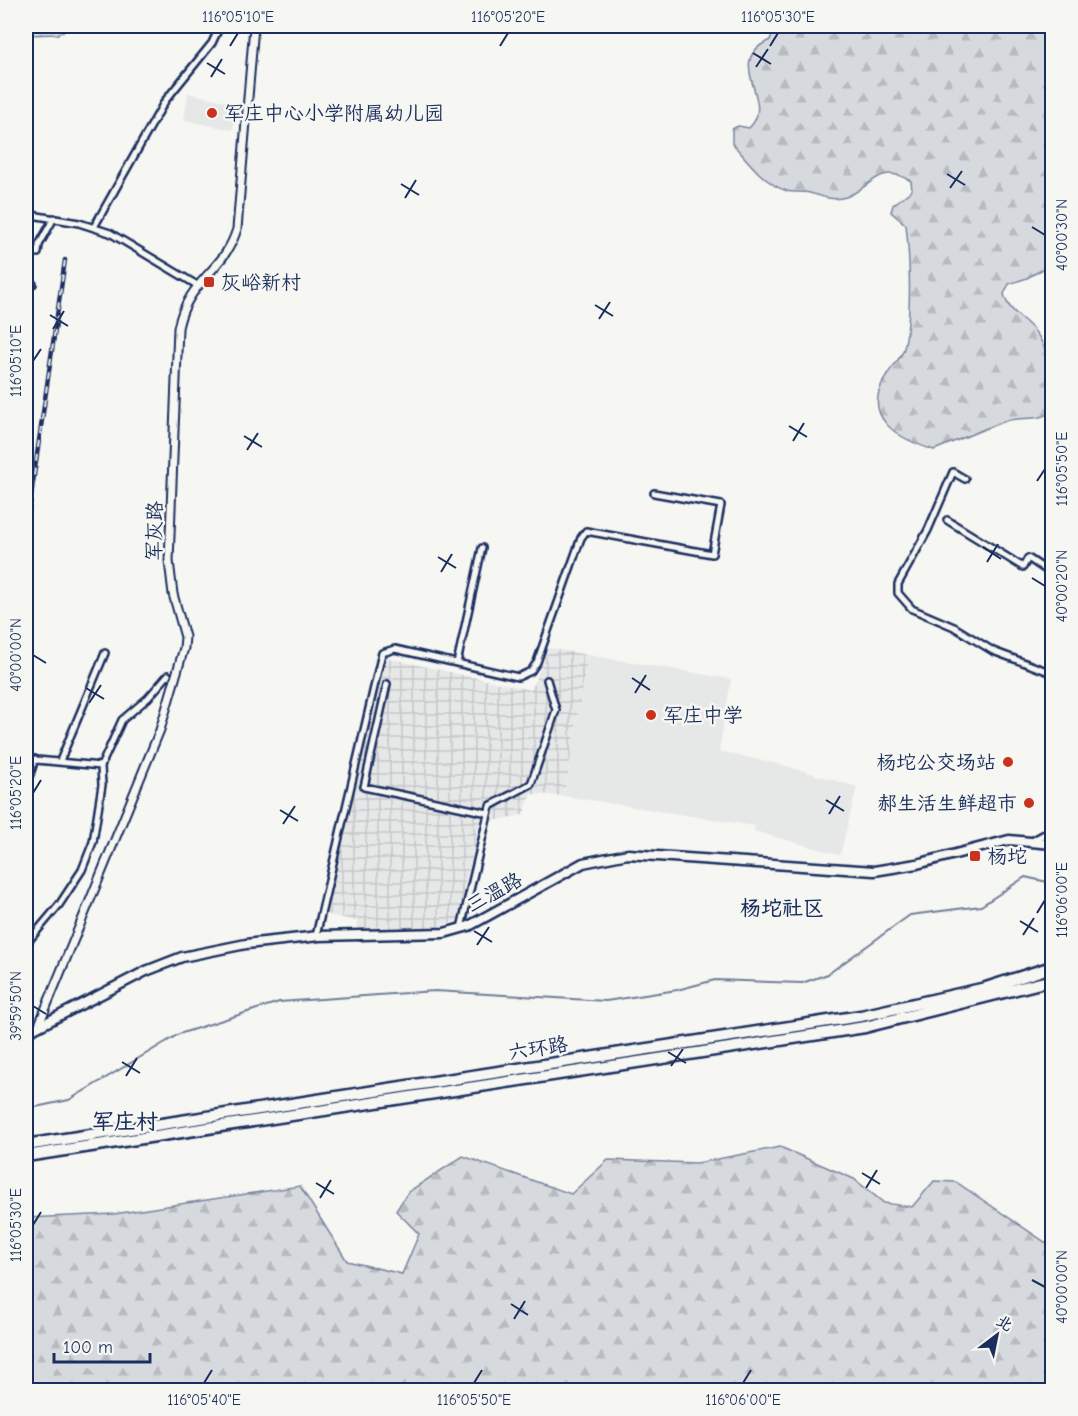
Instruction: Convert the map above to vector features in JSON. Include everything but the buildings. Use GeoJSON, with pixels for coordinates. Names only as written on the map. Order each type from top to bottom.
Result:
{"type":"FeatureCollection","features":[{"type":"Feature","properties":{"kind":"highway","name":"六环路"},"geometry":{"type":"LineString","coordinates":[[26,1156],[261,1114],[861,1016],[986,988],[1053,968]]}},
{"type":"Feature","properties":{"kind":"highway","name":"六环路"},"geometry":{"type":"LineString","coordinates":[[26,1145],[261,1114],[865,1027],[1053,980]]}},
{"type":"Feature","properties":{"kind":"main road","name":"三温路"},"geometry":{"type":"LineString","coordinates":[[26,1033],[146,971],[182,957],[246,944],[316,936],[422,936],[461,928],[487,917],[583,863],[604,857],[628,854],[874,871],[917,864],[989,843],[1009,840],[1053,844]]}},
{"type":"Feature","properties":{"kind":"street"},"geometry":{"type":"LineString","coordinates":[[94,227],[165,101],[212,43],[220,26]]}},
{"type":"Feature","properties":{"kind":"street","name":"军灰路"},"geometry":{"type":"LineString","coordinates":[[38,1027],[160,730],[184,648],[185,637],[170,578],[171,467],[178,328],[183,306],[197,285],[230,249],[237,229],[254,26]]}},
{"type":"Feature","properties":{"kind":"street"},"geometry":{"type":"LineString","coordinates":[[26,214],[94,227],[167,265],[197,285]]}},
{"type":"Feature","properties":{"kind":"street"},"geometry":{"type":"LineString","coordinates":[[26,250],[38,253],[39,244],[54,218]]}},
{"type":"Feature","properties":{"kind":"street"},"geometry":{"type":"LineString","coordinates":[[26,283],[33,284]]}},
{"type":"Feature","properties":{"kind":"street"},"geometry":{"type":"LineString","coordinates":[[965,479],[953,472],[928,530],[898,584],[897,593],[912,609],[954,627],[993,651],[1053,673]]}},
{"type":"Feature","properties":{"kind":"street"},"geometry":{"type":"LineString","coordinates":[[316,936],[382,653],[395,649],[518,677],[531,671],[581,538],[586,531],[712,554],[721,505],[654,493]]}},
{"type":"Feature","properties":{"kind":"street"},"geometry":{"type":"LineString","coordinates":[[947,520],[1023,567],[1028,558],[1053,574]]}},
{"type":"Feature","properties":{"kind":"street"},"geometry":{"type":"LineString","coordinates":[[457,663],[482,548]]}},
{"type":"Feature","properties":{"kind":"street"},"geometry":{"type":"LineString","coordinates":[[60,761],[105,653]]}},
{"type":"Feature","properties":{"kind":"street"},"geometry":{"type":"LineString","coordinates":[[26,944],[59,905],[82,870],[93,842],[102,785],[101,766],[122,720],[148,698],[168,675]]}},
{"type":"Feature","properties":{"kind":"street"},"geometry":{"type":"LineString","coordinates":[[461,928],[490,806],[531,784],[556,710],[547,680]]}},
{"type":"Feature","properties":{"kind":"street"},"geometry":{"type":"LineString","coordinates":[[387,684],[364,787],[488,813]]}},
{"type":"Feature","properties":{"kind":"street"},"geometry":{"type":"LineString","coordinates":[[26,759],[101,766]]}},
{"type":"Feature","properties":{"kind":"street"},"geometry":{"type":"LineString","coordinates":[[26,787],[35,759]]}},
{"type":"Feature","properties":{"kind":"street"},"geometry":{"type":"LineString","coordinates":[[1032,841],[1053,830]]}},
{"type":"Feature","properties":{"kind":"shaded area","name":"军庄中心小学附属幼儿园"},"geometry":{"type":"Polygon","coordinates":[[[188,93],[241,105],[232,130],[184,120],[188,93]]]}},
{"type":"Feature","properties":{"kind":"shaded area"},"geometry":{"type":"Polygon","coordinates":[[[549,648],[588,655],[564,796],[531,794],[523,815],[493,821],[481,818],[457,921],[434,928],[358,929],[357,921],[325,914],[387,658],[531,690],[549,648]]]}},
{"type":"Feature","properties":{"kind":"shaded area","name":"军庄中学"},"geometry":{"type":"Polygon","coordinates":[[[588,655],[731,679],[719,751],[786,766],[857,787],[840,855],[754,831],[755,826],[564,796],[588,655]]]}},
{"type":"Feature","properties":{"kind":"green space"},"geometry":{"type":"Polygon","coordinates":[[[26,26],[67,26],[67,29],[58,34],[26,35],[26,26]]]}},
{"type":"Feature","properties":{"kind":"green space"},"geometry":{"type":"Polygon","coordinates":[[[765,26],[1052,26],[1052,264],[1027,278],[1009,284],[1004,294],[1009,305],[1039,337],[1048,357],[1052,411],[1047,415],[1009,420],[934,450],[908,440],[886,424],[877,403],[887,375],[903,352],[907,335],[909,303],[906,225],[891,212],[893,205],[912,190],[911,181],[891,174],[883,175],[855,193],[832,199],[779,188],[750,164],[732,143],[732,129],[738,126],[749,128],[756,117],[758,106],[749,70],[750,59],[756,49],[770,40],[772,34],[765,26]]]}},
{"type":"Feature","properties":{"kind":"green space"},"geometry":{"type":"Polygon","coordinates":[[[780,1147],[854,1179],[884,1203],[912,1207],[934,1181],[956,1182],[1052,1247],[1052,1390],[26,1390],[26,1218],[114,1214],[300,1186],[347,1261],[402,1274],[419,1234],[396,1211],[408,1192],[463,1156],[571,1194],[608,1160],[697,1163],[780,1147]]]}},
{"type":"Feature","properties":{"kind":"waterway"},"geometry":{"type":"LineString","coordinates":[[26,1109],[69,1100],[179,1034],[279,1002],[435,991],[606,1001],[677,990],[715,980],[802,983],[828,974],[910,915],[981,906],[1025,877],[1052,883]]}},
{"type":"Feature","properties":{"kind":"railway"},"geometry":{"type":"LineString","coordinates":[[26,531],[65,260]]}},
{"type":"Feature","properties":{"kind":"place","name":"军庄中心小学附属幼儿园"},"geometry":{"type":"Point","coordinates":[212,113]}},
{"type":"Feature","properties":{"kind":"place","name":"灰峪新村"},"geometry":{"type":"Point","coordinates":[209,282]}},
{"type":"Feature","properties":{"kind":"place","name":"军庄中学"},"geometry":{"type":"Point","coordinates":[651,715]}},
{"type":"Feature","properties":{"kind":"place","name":"杨坨公交场站"},"geometry":{"type":"Point","coordinates":[1008,762]}},
{"type":"Feature","properties":{"kind":"place","name":"郝生活生鲜超市"},"geometry":{"type":"Point","coordinates":[1029,803]}},
{"type":"Feature","properties":{"kind":"place","name":"杨坨"},"geometry":{"type":"Point","coordinates":[975,856]}},
{"type":"Feature","properties":{"kind":"district","name":"杨坨社区"},"geometry":{"type":"Point","coordinates":[782,908]}},
{"type":"Feature","properties":{"kind":"district","name":"军庄村"},"geometry":{"type":"Point","coordinates":[125,1121]}}]}
